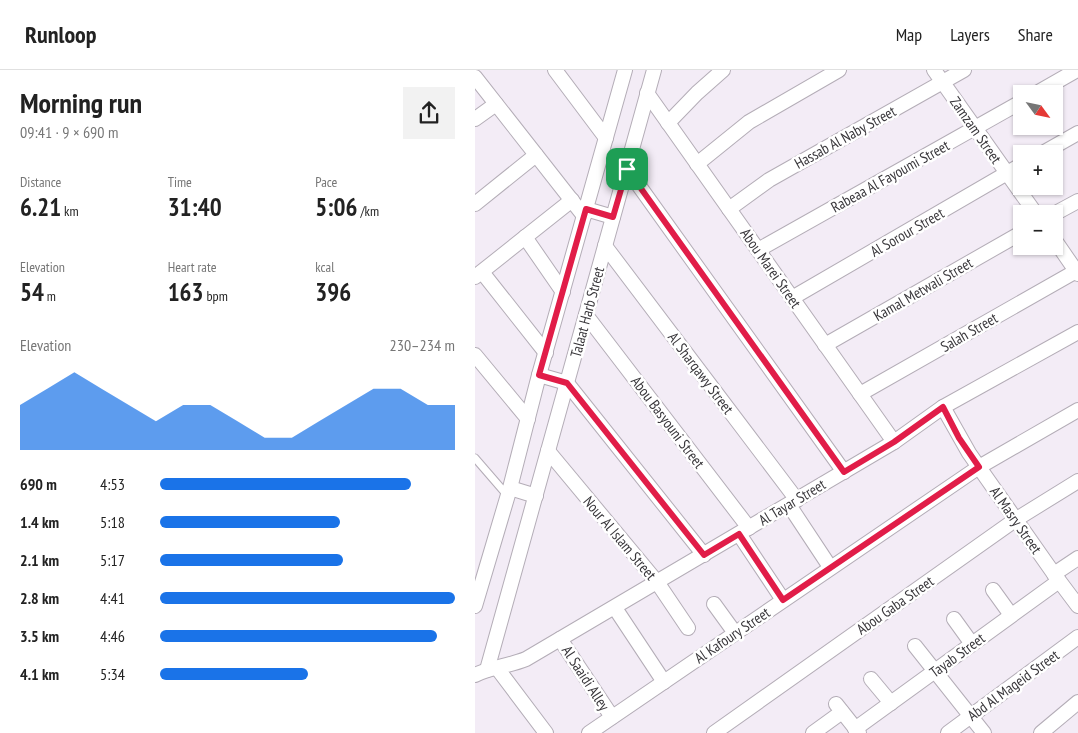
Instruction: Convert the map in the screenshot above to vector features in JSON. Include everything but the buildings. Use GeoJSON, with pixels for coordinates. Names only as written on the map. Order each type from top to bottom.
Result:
{"type":"FeatureCollection","features":[{"type":"Feature","properties":{"kind":"street"},"geometry":{"type":"LineString","coordinates":[[555,70],[606,138]]}},
{"type":"Feature","properties":{"kind":"street","name":"Talaat Harb Street"},"geometry":{"type":"LineString","coordinates":[[475,606],[509,492],[545,353],[625,70]]}},
{"type":"Feature","properties":{"kind":"street","name":"Talaat Harb Street"},"geometry":{"type":"LineString","coordinates":[[486,671],[653,70]]}},
{"type":"Feature","properties":{"kind":"street"},"geometry":{"type":"LineString","coordinates":[[668,123],[723,70]]}},
{"type":"Feature","properties":{"kind":"street"},"geometry":{"type":"LineString","coordinates":[[697,164],[749,122],[839,70]]}},
{"type":"Feature","properties":{"kind":"street","name":"Zamzam Street"},"geometry":{"type":"LineString","coordinates":[[934,70],[1030,205]]}},
{"type":"Feature","properties":{"kind":"street","name":"Hassab Al Naby Street"},"geometry":{"type":"LineString","coordinates":[[729,209],[769,180],[964,70]]}},
{"type":"Feature","properties":{"kind":"street"},"geometry":{"type":"LineString","coordinates":[[1051,85],[1077,70]]}},
{"type":"Feature","properties":{"kind":"street"},"geometry":{"type":"LineString","coordinates":[[475,77],[571,200],[585,212],[613,217]]}},
{"type":"Feature","properties":{"kind":"street","name":"Abou Marei Street"},"geometry":{"type":"LineString","coordinates":[[647,93],[894,442]]}},
{"type":"Feature","properties":{"kind":"street"},"geometry":{"type":"LineString","coordinates":[[475,119],[496,104]]}},
{"type":"Feature","properties":{"kind":"street","name":"Rabeaa Al Fayoumi Street"},"geometry":{"type":"LineString","coordinates":[[758,250],[1013,107]]}},
{"type":"Feature","properties":{"kind":"street"},"geometry":{"type":"LineString","coordinates":[[1056,145],[1078,132]]}},
{"type":"Feature","properties":{"kind":"street"},"geometry":{"type":"LineString","coordinates":[[475,204],[536,155]]}},
{"type":"Feature","properties":{"kind":"street"},"geometry":{"type":"LineString","coordinates":[[627,169],[844,472]]}},
{"type":"Feature","properties":{"kind":"street","name":"Al Sorour Street"},"geometry":{"type":"LineString","coordinates":[[792,298],[1013,170]]}},
{"type":"Feature","properties":{"kind":"street"},"geometry":{"type":"LineString","coordinates":[[545,353],[478,275],[571,200]]}},
{"type":"Feature","properties":{"kind":"street"},"geometry":{"type":"LineString","coordinates":[[1063,209],[1078,201]]}},
{"type":"Feature","properties":{"kind":"street"},"geometry":{"type":"LineString","coordinates":[[525,237],[563,292]]}},
{"type":"Feature","properties":{"kind":"street","name":"Kamal Metwali Street"},"geometry":{"type":"LineString","coordinates":[[825,345],[1013,238]]}},
{"type":"Feature","properties":{"kind":"street","name":"Al Sharqawy Street"},"geometry":{"type":"LineString","coordinates":[[605,246],[793,502],[830,568]]}},
{"type":"Feature","properties":{"kind":"street"},"geometry":{"type":"LineString","coordinates":[[1063,252],[1077,272]]}},
{"type":"Feature","properties":{"kind":"street","name":"Salah Street"},"geometry":{"type":"LineString","coordinates":[[860,394],[1077,272]]}},
{"type":"Feature","properties":{"kind":"street","name":"Abou Basyouni Street"},"geometry":{"type":"LineString","coordinates":[[586,315],[744,531],[783,600]]}},
{"type":"Feature","properties":{"kind":"street","name":"Al Tayar Street"},"geometry":{"type":"LineString","coordinates":[[486,671],[526,658],[615,608],[894,442],[943,407],[1078,332]]}},
{"type":"Feature","properties":{"kind":"street"},"geometry":{"type":"LineString","coordinates":[[475,355],[528,419]]}},
{"type":"Feature","properties":{"kind":"street"},"geometry":{"type":"LineString","coordinates":[[539,375],[567,383],[704,555]]}},
{"type":"Feature","properties":{"kind":"street","name":"Al Masry Street"},"geometry":{"type":"LineString","coordinates":[[943,407],[959,438],[1056,578],[1078,606]]}},
{"type":"Feature","properties":{"kind":"street","name":"Al Kafoury Street"},"geometry":{"type":"LineString","coordinates":[[589,733],[979,467],[1078,410]]}},
{"type":"Feature","properties":{"kind":"street","name":"Nour Al Islam Street"},"geometry":{"type":"LineString","coordinates":[[548,451],[657,582],[688,628]]}},
{"type":"Feature","properties":{"kind":"street","name":"Abou Gaba Street"},"geometry":{"type":"LineString","coordinates":[[714,733],[1015,520],[1078,482]]}},
{"type":"Feature","properties":{"kind":"street"},"geometry":{"type":"LineString","coordinates":[[509,492],[536,496]]}},
{"type":"Feature","properties":{"kind":"street","name":"Tayab Street"},"geometry":{"type":"LineString","coordinates":[[857,731],[891,703],[1011,615],[1078,558]]}},
{"type":"Feature","properties":{"kind":"street"},"geometry":{"type":"LineString","coordinates":[[993,590],[1011,615]]}},
{"type":"Feature","properties":{"kind":"street"},"geometry":{"type":"LineString","coordinates":[[714,604],[735,633]]}},
{"type":"Feature","properties":{"kind":"street"},"geometry":{"type":"LineString","coordinates":[[615,608],[663,682]]}},
{"type":"Feature","properties":{"kind":"street"},"geometry":{"type":"LineString","coordinates":[[954,618],[972,644]]}},
{"type":"Feature","properties":{"kind":"street","name":"Abd Al Mageid Street"},"geometry":{"type":"LineString","coordinates":[[948,733],[1078,637]]}},
{"type":"Feature","properties":{"kind":"street","name":"Al Saaidi Alley"},"geometry":{"type":"LineString","coordinates":[[560,639],[612,718]]}},
{"type":"Feature","properties":{"kind":"street"},"geometry":{"type":"LineString","coordinates":[[915,646],[984,733]]}},
{"type":"Feature","properties":{"kind":"street"},"geometry":{"type":"LineString","coordinates":[[486,671],[546,733]]}},
{"type":"Feature","properties":{"kind":"street"},"geometry":{"type":"LineString","coordinates":[[871,679],[891,703]]}},
{"type":"Feature","properties":{"kind":"street"},"geometry":{"type":"LineString","coordinates":[[1041,733],[1078,702]]}},
{"type":"Feature","properties":{"kind":"street"},"geometry":{"type":"LineString","coordinates":[[813,733],[839,708],[857,731]]}},
{"type":"Feature","properties":{"kind":"lane"},"geometry":{"type":"LineString","coordinates":[[475,458],[509,492]]}},
{"type":"Feature","properties":{"kind":"route"},"geometry":{"type":"LineString","coordinates":[[627,169],[844,472],[894,442],[943,407],[959,438],[979,467],[783,600],[739,534],[704,555],[567,383],[539,375],[586,209],[613,217],[627,169]]}}]}
